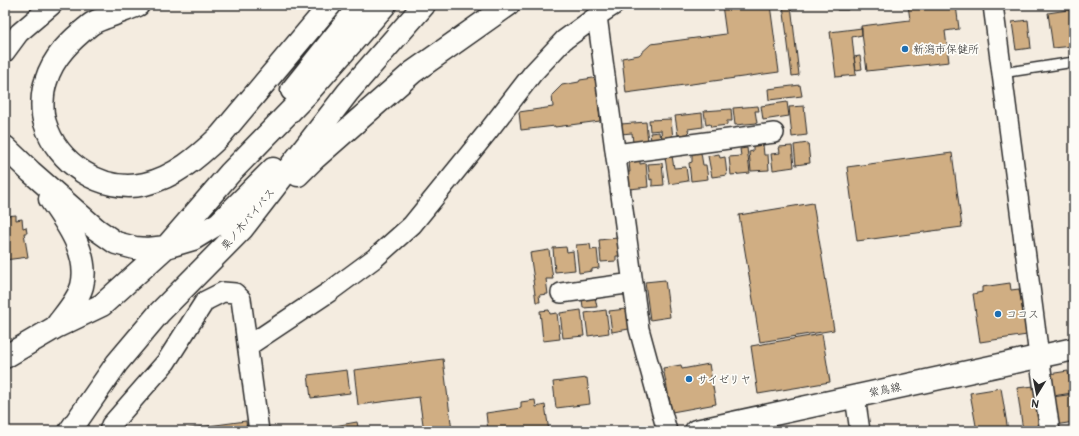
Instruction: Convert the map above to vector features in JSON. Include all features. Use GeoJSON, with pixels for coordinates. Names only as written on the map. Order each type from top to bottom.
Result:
{"type":"FeatureCollection","features":[{"type":"Feature","properties":{"kind":"main road"},"geometry":{"type":"LineString","coordinates":[[138,5],[92,23],[64,48],[53,63],[45,82],[43,103],[44,122],[55,144],[69,162],[86,175],[105,183],[125,186],[144,184],[166,177],[189,164],[200,155],[220,136],[330,5]]}},
{"type":"Feature","properties":{"kind":"main road"},"geometry":{"type":"LineString","coordinates":[[230,173],[287,95],[360,5]]}},
{"type":"Feature","properties":{"kind":"main road"},"geometry":{"type":"LineString","coordinates":[[5,357],[56,327],[102,305],[166,247],[230,173],[306,95],[385,5]]}},
{"type":"Feature","properties":{"kind":"main road","name":"栗ノ木バイパス"},"geometry":{"type":"LineString","coordinates":[[70,431],[117,363],[160,312],[242,229],[348,92],[424,5]]}},
{"type":"Feature","properties":{"kind":"main road"},"geometry":{"type":"LineString","coordinates":[[242,229],[315,158],[413,72],[508,5]]}},
{"type":"Feature","properties":{"kind":"main road"},"geometry":{"type":"LineString","coordinates":[[5,147],[96,229],[116,243],[135,248],[148,249],[166,247],[193,239],[219,223],[348,92]]}},
{"type":"Feature","properties":{"kind":"main road"},"geometry":{"type":"LineString","coordinates":[[31,172],[66,221],[82,256],[84,272],[81,287],[74,302],[56,327]]}},
{"type":"Feature","properties":{"kind":"main road","name":"紫鳥線"},"geometry":{"type":"LineString","coordinates":[[696,431],[1074,349]]}},
{"type":"Feature","properties":{"kind":"street"},"geometry":{"type":"LineString","coordinates":[[5,52],[19,33],[52,5]]}},
{"type":"Feature","properties":{"kind":"street"},"geometry":{"type":"LineString","coordinates":[[248,346],[329,292],[369,263],[412,225],[533,73],[564,40],[596,16],[614,5]]}},
{"type":"Feature","properties":{"kind":"street"},"geometry":{"type":"LineString","coordinates":[[993,5],[1050,431]]}},
{"type":"Feature","properties":{"kind":"street"},"geometry":{"type":"LineString","coordinates":[[596,16],[639,329],[667,431]]}},
{"type":"Feature","properties":{"kind":"street"},"geometry":{"type":"LineString","coordinates":[[616,154],[774,133]]}},
{"type":"Feature","properties":{"kind":"street"},"geometry":{"type":"LineString","coordinates":[[561,292],[633,282]]}},
{"type":"Feature","properties":{"kind":"street"},"geometry":{"type":"LineString","coordinates":[[109,431],[111,425],[166,362],[205,301],[223,292],[235,293],[242,299],[260,431]]}},
{"type":"Feature","properties":{"kind":"street"},"geometry":{"type":"LineString","coordinates":[[854,397],[860,431]]}},
{"type":"Feature","properties":{"kind":"lane"},"geometry":{"type":"LineString","coordinates":[[1002,72],[1074,62]]}},
{"type":"Feature","properties":{"kind":"building"},"geometry":{"type":"Polygon","coordinates":[[[722,5],[770,5],[779,72],[626,93],[622,58],[639,55],[651,44],[726,34],[722,5]]]}},
{"type":"Feature","properties":{"kind":"building"},"geometry":{"type":"Polygon","coordinates":[[[783,5],[791,5],[799,75],[792,76],[783,5]]]}},
{"type":"Feature","properties":{"kind":"building"},"geometry":{"type":"Polygon","coordinates":[[[836,5],[848,5],[848,10],[837,10],[836,5]]]}},
{"type":"Feature","properties":{"kind":"building","name":"新潟市保健所"},"geometry":{"type":"Polygon","coordinates":[[[908,5],[956,5],[959,29],[945,31],[949,62],[867,71],[861,26],[910,20],[908,5]]]}},
{"type":"Feature","properties":{"kind":"building"},"geometry":{"type":"Polygon","coordinates":[[[1074,9],[1074,46],[1053,48],[1048,13],[1074,9]]]}},
{"type":"Feature","properties":{"kind":"building"},"geometry":{"type":"Polygon","coordinates":[[[1028,20],[1031,48],[1016,50],[1012,22],[1028,20]]]}},
{"type":"Feature","properties":{"kind":"building"},"geometry":{"type":"Polygon","coordinates":[[[862,28],[862,35],[852,37],[856,75],[836,77],[830,32],[862,28]]]}},
{"type":"Feature","properties":{"kind":"building"},"geometry":{"type":"Polygon","coordinates":[[[860,56],[862,69],[856,70],[854,57],[860,56]]]}},
{"type":"Feature","properties":{"kind":"building"},"geometry":{"type":"Polygon","coordinates":[[[593,78],[596,81],[600,121],[521,130],[519,112],[553,107],[552,95],[562,85],[593,78]]]}},
{"type":"Feature","properties":{"kind":"building"},"geometry":{"type":"Polygon","coordinates":[[[800,85],[802,96],[769,100],[768,89],[800,85]]]}},
{"type":"Feature","properties":{"kind":"building"},"geometry":{"type":"Polygon","coordinates":[[[787,102],[789,116],[763,120],[761,106],[787,102]]]}},
{"type":"Feature","properties":{"kind":"building"},"geometry":{"type":"Polygon","coordinates":[[[758,106],[759,111],[755,111],[757,123],[735,125],[733,108],[758,106]]]}},
{"type":"Feature","properties":{"kind":"building"},"geometry":{"type":"Polygon","coordinates":[[[804,106],[807,135],[792,137],[789,107],[804,106]]]}},
{"type":"Feature","properties":{"kind":"building"},"geometry":{"type":"Polygon","coordinates":[[[731,109],[732,121],[727,121],[727,125],[711,127],[710,124],[706,125],[704,111],[731,109]]]}},
{"type":"Feature","properties":{"kind":"building"},"geometry":{"type":"Polygon","coordinates":[[[702,113],[703,127],[688,129],[689,134],[678,135],[675,116],[702,113]]]}},
{"type":"Feature","properties":{"kind":"building"},"geometry":{"type":"Polygon","coordinates":[[[671,119],[673,139],[662,140],[661,130],[650,131],[649,120],[671,119]]]}},
{"type":"Feature","properties":{"kind":"building"},"geometry":{"type":"Polygon","coordinates":[[[646,122],[648,142],[633,143],[632,133],[621,134],[621,124],[646,122]]]}},
{"type":"Feature","properties":{"kind":"building"},"geometry":{"type":"Polygon","coordinates":[[[659,132],[660,140],[651,141],[650,133],[659,132]]]}},
{"type":"Feature","properties":{"kind":"building"},"geometry":{"type":"Polygon","coordinates":[[[808,143],[810,163],[796,165],[794,145],[808,143]]]}},
{"type":"Feature","properties":{"kind":"building"},"geometry":{"type":"Polygon","coordinates":[[[763,145],[764,155],[768,155],[769,170],[751,171],[749,152],[753,151],[753,146],[763,145]]]}},
{"type":"Feature","properties":{"kind":"building"},"geometry":{"type":"Polygon","coordinates":[[[792,146],[794,167],[773,170],[771,154],[780,153],[779,147],[792,146]]]}},
{"type":"Feature","properties":{"kind":"building"},"geometry":{"type":"Polygon","coordinates":[[[747,148],[750,173],[731,175],[729,157],[741,156],[740,149],[747,148]]]}},
{"type":"Feature","properties":{"kind":"building"},"geometry":{"type":"Polygon","coordinates":[[[701,153],[703,165],[706,165],[708,179],[691,181],[689,163],[692,162],[692,154],[701,153]]]}},
{"type":"Feature","properties":{"kind":"building"},"geometry":{"type":"Polygon","coordinates":[[[952,153],[962,227],[857,241],[847,167],[952,153]]]}},
{"type":"Feature","properties":{"kind":"building"},"geometry":{"type":"Polygon","coordinates":[[[719,154],[720,158],[725,157],[727,175],[712,177],[708,156],[719,154]]]}},
{"type":"Feature","properties":{"kind":"building"},"geometry":{"type":"Polygon","coordinates":[[[672,156],[674,168],[686,167],[688,181],[669,184],[665,157],[672,156]]]}},
{"type":"Feature","properties":{"kind":"building"},"geometry":{"type":"Polygon","coordinates":[[[640,160],[640,164],[646,163],[648,187],[630,189],[628,172],[630,172],[629,161],[640,160]]]}},
{"type":"Feature","properties":{"kind":"building"},"geometry":{"type":"Polygon","coordinates":[[[662,163],[664,185],[652,186],[652,179],[650,180],[648,164],[662,163]]]}},
{"type":"Feature","properties":{"kind":"building"},"geometry":{"type":"Polygon","coordinates":[[[813,203],[834,330],[760,342],[739,215],[813,203]]]}},
{"type":"Feature","properties":{"kind":"building"},"geometry":{"type":"Polygon","coordinates":[[[16,215],[16,220],[22,219],[23,228],[26,227],[27,233],[24,233],[28,257],[5,260],[6,216],[16,215]]]}},
{"type":"Feature","properties":{"kind":"building"},"geometry":{"type":"Polygon","coordinates":[[[617,238],[619,256],[616,256],[616,261],[601,262],[599,240],[617,238]]]}},
{"type":"Feature","properties":{"kind":"building"},"geometry":{"type":"Polygon","coordinates":[[[590,244],[591,250],[597,249],[599,268],[592,269],[592,271],[579,273],[576,245],[590,244]]]}},
{"type":"Feature","properties":{"kind":"building"},"geometry":{"type":"Polygon","coordinates":[[[566,247],[567,252],[573,251],[575,270],[555,272],[553,248],[566,247]]]}},
{"type":"Feature","properties":{"kind":"building"},"geometry":{"type":"Polygon","coordinates":[[[549,250],[553,279],[546,279],[548,294],[539,295],[540,302],[536,302],[530,253],[549,250]]]}},
{"type":"Feature","properties":{"kind":"building"},"geometry":{"type":"Polygon","coordinates":[[[665,280],[670,317],[650,320],[645,282],[665,280]]]}},
{"type":"Feature","properties":{"kind":"building"},"geometry":{"type":"Polygon","coordinates":[[[1010,283],[1011,290],[1019,289],[1027,335],[980,342],[973,294],[982,292],[982,287],[1010,283]]]}},
{"type":"Feature","properties":{"kind":"building"},"geometry":{"type":"Polygon","coordinates":[[[595,297],[597,307],[583,308],[582,299],[595,297]]]}},
{"type":"Feature","properties":{"kind":"building"},"geometry":{"type":"Polygon","coordinates":[[[626,309],[629,329],[612,332],[609,311],[626,309]]]}},
{"type":"Feature","properties":{"kind":"building"},"geometry":{"type":"Polygon","coordinates":[[[549,310],[550,314],[557,313],[560,339],[543,341],[540,311],[549,310]]]}},
{"type":"Feature","properties":{"kind":"building"},"geometry":{"type":"Polygon","coordinates":[[[581,310],[584,336],[563,338],[560,313],[581,310]]]}},
{"type":"Feature","properties":{"kind":"building"},"geometry":{"type":"Polygon","coordinates":[[[606,310],[609,333],[588,336],[585,313],[606,310]]]}},
{"type":"Feature","properties":{"kind":"building"},"geometry":{"type":"Polygon","coordinates":[[[822,334],[830,382],[758,394],[751,346],[822,334]]]}},
{"type":"Feature","properties":{"kind":"building"},"geometry":{"type":"Polygon","coordinates":[[[443,359],[452,431],[424,431],[419,397],[358,405],[354,370],[443,359]]]}},
{"type":"Feature","properties":{"kind":"building","name":"サイゼリヤ"},"geometry":{"type":"Polygon","coordinates":[[[709,364],[716,404],[672,412],[663,368],[681,365],[682,369],[709,364]]]}},
{"type":"Feature","properties":{"kind":"building"},"geometry":{"type":"Polygon","coordinates":[[[347,370],[350,393],[311,398],[308,375],[347,370]]]}},
{"type":"Feature","properties":{"kind":"building"},"geometry":{"type":"Polygon","coordinates":[[[1068,371],[1072,393],[1053,396],[1049,374],[1068,371]]]}},
{"type":"Feature","properties":{"kind":"building"},"geometry":{"type":"Polygon","coordinates":[[[587,378],[590,404],[556,408],[553,382],[587,378]]]}},
{"type":"Feature","properties":{"kind":"building"},"geometry":{"type":"Polygon","coordinates":[[[1034,386],[1039,431],[1023,431],[1017,388],[1034,386]]]}},
{"type":"Feature","properties":{"kind":"building"},"geometry":{"type":"Polygon","coordinates":[[[1001,388],[1008,431],[977,431],[970,393],[1001,388]]]}},
{"type":"Feature","properties":{"kind":"building"},"geometry":{"type":"Polygon","coordinates":[[[1074,394],[1074,422],[1055,425],[1052,397],[1074,394]]]}},
{"type":"Feature","properties":{"kind":"building"},"geometry":{"type":"Polygon","coordinates":[[[535,400],[536,407],[545,405],[549,431],[488,431],[486,413],[521,408],[521,402],[535,400]]]}},
{"type":"Feature","properties":{"kind":"building"},"geometry":{"type":"Polygon","coordinates":[[[246,421],[247,431],[170,431],[246,421]]]}},
{"type":"Feature","properties":{"kind":"building"},"geometry":{"type":"Polygon","coordinates":[[[357,422],[359,431],[334,431],[334,426],[357,422]]]}},
{"type":"Feature","properties":{"kind":"place","name":"新潟市保健所"},"geometry":{"type":"Point","coordinates":[905,49]}},
{"type":"Feature","properties":{"kind":"place","name":"ココス"},"geometry":{"type":"Point","coordinates":[998,314]}},
{"type":"Feature","properties":{"kind":"place","name":"サイゼリヤ"},"geometry":{"type":"Point","coordinates":[689,379]}}]}
